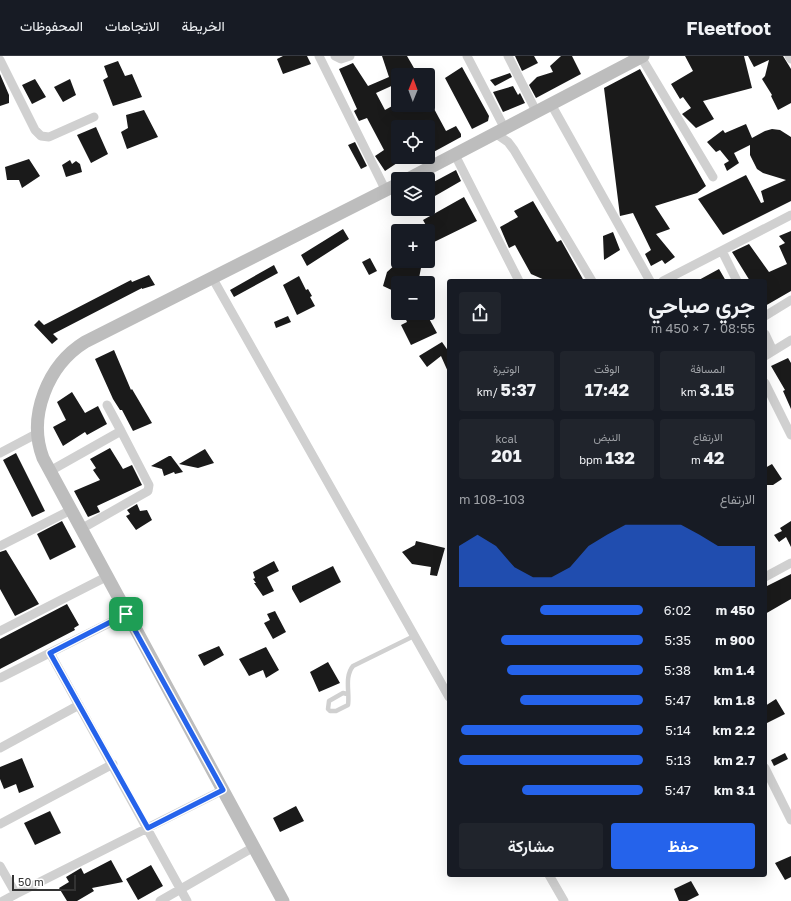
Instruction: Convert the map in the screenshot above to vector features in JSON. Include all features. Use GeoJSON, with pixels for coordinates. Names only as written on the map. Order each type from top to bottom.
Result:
{"type":"FeatureCollection","features":[{"type":"Feature","properties":{"kind":"street"},"geometry":{"type":"LineString","coordinates":[[319,56],[386,191]]}},
{"type":"Feature","properties":{"kind":"street"},"geometry":{"type":"LineString","coordinates":[[335,56],[341,59],[350,56]]}},
{"type":"Feature","properties":{"kind":"street"},"geometry":{"type":"LineString","coordinates":[[467,56],[500,131],[514,150],[591,279]]}},
{"type":"Feature","properties":{"kind":"street"},"geometry":{"type":"LineString","coordinates":[[508,56],[536,111]]}},
{"type":"Feature","properties":{"kind":"street"},"geometry":{"type":"LineString","coordinates":[[421,172],[642,57],[713,177]]}},
{"type":"Feature","properties":{"kind":"street"},"geometry":{"type":"LineString","coordinates":[[0,60],[35,130],[39,135],[47,137],[94,117]]}},
{"type":"Feature","properties":{"kind":"street"},"geometry":{"type":"LineString","coordinates":[[551,104],[649,279]]}},
{"type":"Feature","properties":{"kind":"street"},"geometry":{"type":"LineString","coordinates":[[455,154],[518,279]]}},
{"type":"Feature","properties":{"kind":"street"},"geometry":{"type":"LineString","coordinates":[[283,901],[126,614],[41,454],[38,433],[41,402],[54,370],[72,350],[391,188]]}},
{"type":"Feature","properties":{"kind":"street"},"geometry":{"type":"LineString","coordinates":[[667,279],[791,215]]}},
{"type":"Feature","properties":{"kind":"street"},"geometry":{"type":"LineString","coordinates":[[722,251],[736,279]]}},
{"type":"Feature","properties":{"kind":"street"},"geometry":{"type":"LineString","coordinates":[[213,279],[447,694]]}},
{"type":"Feature","properties":{"kind":"street"},"geometry":{"type":"LineString","coordinates":[[767,315],[791,300]]}},
{"type":"Feature","properties":{"kind":"street"},"geometry":{"type":"LineString","coordinates":[[767,338],[773,351]]}},
{"type":"Feature","properties":{"kind":"street"},"geometry":{"type":"LineString","coordinates":[[767,355],[791,340]]}},
{"type":"Feature","properties":{"kind":"street"},"geometry":{"type":"LineString","coordinates":[[767,387],[791,435]]}},
{"type":"Feature","properties":{"kind":"street"},"geometry":{"type":"LineString","coordinates":[[82,529],[148,491],[149,485],[107,405]]}},
{"type":"Feature","properties":{"kind":"street"},"geometry":{"type":"LineString","coordinates":[[50,471],[121,431]]}},
{"type":"Feature","properties":{"kind":"street"},"geometry":{"type":"LineString","coordinates":[[0,453],[38,433]]}},
{"type":"Feature","properties":{"kind":"street"},"geometry":{"type":"LineString","coordinates":[[0,546],[71,510]]}},
{"type":"Feature","properties":{"kind":"street"},"geometry":{"type":"LineString","coordinates":[[767,576],[791,562]]}},
{"type":"Feature","properties":{"kind":"street"},"geometry":{"type":"LineString","coordinates":[[0,631],[106,577]]}},
{"type":"Feature","properties":{"kind":"street"},"geometry":{"type":"LineString","coordinates":[[0,678],[126,614]]}},
{"type":"Feature","properties":{"kind":"street"},"geometry":{"type":"LineString","coordinates":[[50,653],[113,764],[187,901]]}},
{"type":"Feature","properties":{"kind":"street"},"geometry":{"type":"LineString","coordinates":[[0,748],[80,705]]}},
{"type":"Feature","properties":{"kind":"street"},"geometry":{"type":"LineString","coordinates":[[0,824],[113,764]]}},
{"type":"Feature","properties":{"kind":"street"},"geometry":{"type":"LineString","coordinates":[[767,772],[791,820]]}},
{"type":"Feature","properties":{"kind":"street"},"geometry":{"type":"LineString","coordinates":[[4,901],[223,790]]}},
{"type":"Feature","properties":{"kind":"street"},"geometry":{"type":"LineString","coordinates":[[160,901],[182,890],[254,847]]}},
{"type":"Feature","properties":{"kind":"street"},"geometry":{"type":"LineString","coordinates":[[0,866],[16,894]]}},
{"type":"Feature","properties":{"kind":"street"},"geometry":{"type":"LineString","coordinates":[[550,877],[564,901]]}},
{"type":"Feature","properties":{"kind":"lane"},"geometry":{"type":"LineString","coordinates":[[347,694],[343,693],[329,700],[328,709],[330,711],[336,711],[348,704],[349,698],[347,694],[350,670],[353,666],[414,636]]}},
{"type":"Feature","properties":{"kind":"building"},"geometry":{"type":"Polygon","coordinates":[[[283,56],[307,56],[311,64],[283,74],[277,59],[283,56]]]}},
{"type":"Feature","properties":{"kind":"building"},"geometry":{"type":"Polygon","coordinates":[[[382,56],[407,56],[414,68],[391,68],[391,86],[376,93],[385,110],[391,107],[391,112],[435,112],[435,111],[446,131],[456,126],[461,134],[461,137],[435,151],[435,120],[391,120],[391,164],[396,164],[385,171],[375,156],[384,150],[367,118],[359,121],[354,111],[357,109],[339,69],[353,63],[368,86],[389,77],[382,56]]]}},
{"type":"Feature","properties":{"kind":"building"},"geometry":{"type":"Polygon","coordinates":[[[515,56],[534,56],[538,63],[522,71],[515,56]]]}},
{"type":"Feature","properties":{"kind":"building"},"geometry":{"type":"Polygon","coordinates":[[[561,56],[572,56],[581,74],[536,98],[529,85],[537,77],[553,72],[550,66],[561,56]]]}},
{"type":"Feature","properties":{"kind":"building"},"geometry":{"type":"Polygon","coordinates":[[[685,56],[744,56],[752,88],[703,101],[714,119],[696,128],[682,114],[691,108],[683,97],[680,99],[671,84],[693,71],[685,56]]]}},
{"type":"Feature","properties":{"kind":"building"},"geometry":{"type":"Polygon","coordinates":[[[748,56],[783,56],[791,69],[791,103],[778,110],[771,96],[772,95],[762,79],[765,76],[769,60],[754,67],[748,56]]]}},
{"type":"Feature","properties":{"kind":"building"},"geometry":{"type":"Polygon","coordinates":[[[118,61],[125,76],[132,74],[142,97],[113,106],[103,80],[108,77],[104,66],[118,61]]]}},
{"type":"Feature","properties":{"kind":"building"},"geometry":{"type":"Polygon","coordinates":[[[462,67],[489,116],[488,121],[472,129],[445,78],[462,67]]]}},
{"type":"Feature","properties":{"kind":"building"},"geometry":{"type":"Polygon","coordinates":[[[640,69],[706,186],[697,193],[655,206],[670,229],[656,234],[675,257],[665,264],[662,260],[651,266],[645,254],[651,250],[633,213],[620,216],[604,88],[640,69]]]}},
{"type":"Feature","properties":{"kind":"building"},"geometry":{"type":"Polygon","coordinates":[[[510,73],[512,77],[495,86],[490,80],[510,73]]]}},
{"type":"Feature","properties":{"kind":"building"},"geometry":{"type":"Polygon","coordinates":[[[0,74],[9,95],[9,103],[0,106],[0,74]]]}},
{"type":"Feature","properties":{"kind":"building"},"geometry":{"type":"Polygon","coordinates":[[[35,79],[46,97],[32,104],[22,85],[35,79]]]}},
{"type":"Feature","properties":{"kind":"building"},"geometry":{"type":"Polygon","coordinates":[[[70,79],[76,95],[63,102],[54,87],[70,79]]]}},
{"type":"Feature","properties":{"kind":"building"},"geometry":{"type":"Polygon","coordinates":[[[513,86],[518,95],[520,93],[525,103],[503,112],[493,92],[513,86]]]}},
{"type":"Feature","properties":{"kind":"building"},"geometry":{"type":"Polygon","coordinates":[[[144,110],[158,137],[127,149],[121,132],[128,128],[126,115],[144,110]]]}},
{"type":"Feature","properties":{"kind":"building"},"geometry":{"type":"Polygon","coordinates":[[[746,124],[752,138],[772,129],[780,130],[791,137],[791,201],[723,235],[698,199],[746,175],[761,203],[764,202],[761,191],[786,180],[763,173],[757,169],[750,155],[750,145],[734,153],[739,163],[727,171],[724,164],[729,161],[720,150],[716,152],[707,142],[723,130],[725,133],[746,124]]]}},
{"type":"Feature","properties":{"kind":"building"},"geometry":{"type":"Polygon","coordinates":[[[96,127],[108,154],[91,163],[77,135],[96,127]]]}},
{"type":"Feature","properties":{"kind":"building"},"geometry":{"type":"Polygon","coordinates":[[[355,142],[367,166],[361,169],[348,145],[355,142]]]}},
{"type":"Feature","properties":{"kind":"building"},"geometry":{"type":"Polygon","coordinates":[[[29,159],[40,176],[22,188],[19,180],[7,180],[5,167],[29,159]]]}},
{"type":"Feature","properties":{"kind":"building"},"geometry":{"type":"Polygon","coordinates":[[[70,160],[72,164],[76,161],[80,164],[82,172],[66,177],[62,165],[70,160]]]}},
{"type":"Feature","properties":{"kind":"building"},"geometry":{"type":"Polygon","coordinates":[[[456,170],[461,181],[435,196],[435,181],[456,170]]]}},
{"type":"Feature","properties":{"kind":"building"},"geometry":{"type":"Polygon","coordinates":[[[464,197],[477,221],[435,242],[435,224],[425,224],[423,220],[430,216],[435,216],[435,213],[464,197]]]}},
{"type":"Feature","properties":{"kind":"building"},"geometry":{"type":"Polygon","coordinates":[[[533,201],[557,242],[561,240],[583,279],[542,279],[531,274],[515,245],[509,248],[500,227],[518,217],[514,211],[533,201]]]}},
{"type":"Feature","properties":{"kind":"building"},"geometry":{"type":"Polygon","coordinates":[[[343,229],[349,239],[307,266],[301,255],[343,229]]]}},
{"type":"Feature","properties":{"kind":"building"},"geometry":{"type":"Polygon","coordinates":[[[791,231],[791,291],[767,305],[767,279],[749,279],[732,252],[749,244],[769,272],[787,264],[779,246],[785,243],[779,236],[791,231]]]}},
{"type":"Feature","properties":{"kind":"building"},"geometry":{"type":"Polygon","coordinates":[[[613,232],[620,250],[604,260],[603,236],[613,232]]]}},
{"type":"Feature","properties":{"kind":"building"},"geometry":{"type":"Polygon","coordinates":[[[370,258],[377,271],[369,275],[362,262],[370,258]]]}},
{"type":"Feature","properties":{"kind":"building"},"geometry":{"type":"Polygon","coordinates":[[[274,265],[278,273],[234,297],[230,290],[274,265]]]}},
{"type":"Feature","properties":{"kind":"building"},"geometry":{"type":"Polygon","coordinates":[[[391,268],[421,268],[419,276],[391,276],[391,290],[383,286],[387,272],[391,268]]]}},
{"type":"Feature","properties":{"kind":"building"},"geometry":{"type":"Polygon","coordinates":[[[719,269],[725,279],[701,279],[719,269]]]}},
{"type":"Feature","properties":{"kind":"building"},"geometry":{"type":"Polygon","coordinates":[[[149,275],[155,285],[142,288],[53,334],[58,339],[52,344],[34,325],[39,320],[44,325],[131,280],[132,282],[149,275]]]}},
{"type":"Feature","properties":{"kind":"building"},"geometry":{"type":"Polygon","coordinates":[[[299,276],[306,290],[308,289],[312,296],[310,297],[315,306],[297,315],[283,285],[299,276]]]}},
{"type":"Feature","properties":{"kind":"building"},"geometry":{"type":"Polygon","coordinates":[[[288,316],[291,322],[276,328],[274,322],[288,316]]]}},
{"type":"Feature","properties":{"kind":"building"},"geometry":{"type":"Polygon","coordinates":[[[406,320],[430,320],[437,333],[411,345],[401,325],[407,322],[406,320]]]}},
{"type":"Feature","properties":{"kind":"building"},"geometry":{"type":"Polygon","coordinates":[[[442,342],[447,349],[447,370],[441,356],[427,367],[419,356],[442,342]]]}},
{"type":"Feature","properties":{"kind":"building"},"geometry":{"type":"Polygon","coordinates":[[[114,350],[131,390],[132,389],[152,423],[133,431],[122,410],[120,410],[113,399],[95,359],[114,350]]]}},
{"type":"Feature","properties":{"kind":"building"},"geometry":{"type":"Polygon","coordinates":[[[788,358],[791,363],[791,409],[783,391],[785,390],[771,366],[788,358]]]}},
{"type":"Feature","properties":{"kind":"building"},"geometry":{"type":"Polygon","coordinates":[[[72,392],[85,413],[98,406],[107,424],[87,435],[85,432],[63,446],[53,427],[66,420],[57,402],[72,392]]]}},
{"type":"Feature","properties":{"kind":"building"},"geometry":{"type":"Polygon","coordinates":[[[110,448],[123,469],[132,465],[142,485],[97,506],[100,512],[88,517],[74,491],[100,480],[93,470],[96,468],[90,459],[110,448]]]}},
{"type":"Feature","properties":{"kind":"building"},"geometry":{"type":"Polygon","coordinates":[[[205,449],[214,463],[198,468],[179,464],[205,449]]]}},
{"type":"Feature","properties":{"kind":"building"},"geometry":{"type":"Polygon","coordinates":[[[16,453],[45,511],[32,517],[3,460],[16,453]]]}},
{"type":"Feature","properties":{"kind":"building"},"geometry":{"type":"Polygon","coordinates":[[[171,456],[183,472],[175,474],[174,472],[164,476],[162,469],[151,466],[171,456]]]}},
{"type":"Feature","properties":{"kind":"building"},"geometry":{"type":"Polygon","coordinates":[[[772,464],[782,479],[773,485],[767,485],[767,467],[772,464]]]}},
{"type":"Feature","properties":{"kind":"building"},"geometry":{"type":"Polygon","coordinates":[[[137,504],[140,511],[147,510],[152,520],[136,530],[126,516],[130,514],[127,510],[137,504]]]}},
{"type":"Feature","properties":{"kind":"building"},"geometry":{"type":"Polygon","coordinates":[[[62,521],[76,547],[50,560],[37,534],[62,521]]]}},
{"type":"Feature","properties":{"kind":"building"},"geometry":{"type":"Polygon","coordinates":[[[791,521],[791,547],[786,537],[779,542],[774,535],[782,531],[780,528],[791,521]]]}},
{"type":"Feature","properties":{"kind":"building"},"geometry":{"type":"Polygon","coordinates":[[[416,541],[445,548],[437,576],[430,575],[431,567],[412,564],[402,552],[415,545],[416,541]]]}},
{"type":"Feature","properties":{"kind":"building"},"geometry":{"type":"Polygon","coordinates":[[[6,550],[39,604],[15,616],[0,589],[0,552],[6,550]]]}},
{"type":"Feature","properties":{"kind":"building"},"geometry":{"type":"Polygon","coordinates":[[[274,561],[279,571],[267,577],[274,591],[263,596],[254,583],[256,583],[253,579],[255,578],[253,572],[274,561]]]}},
{"type":"Feature","properties":{"kind":"building"},"geometry":{"type":"Polygon","coordinates":[[[333,566],[341,582],[300,603],[292,589],[292,586],[333,566]]]}},
{"type":"Feature","properties":{"kind":"building"},"geometry":{"type":"Polygon","coordinates":[[[791,574],[791,599],[767,613],[767,586],[791,574]]]}},
{"type":"Feature","properties":{"kind":"building"},"geometry":{"type":"Polygon","coordinates":[[[67,604],[79,625],[74,628],[75,630],[0,669],[0,639],[67,604]]]}},
{"type":"Feature","properties":{"kind":"building"},"geometry":{"type":"Polygon","coordinates":[[[275,611],[286,632],[273,639],[264,623],[270,620],[267,614],[275,611]]]}},
{"type":"Feature","properties":{"kind":"building"},"geometry":{"type":"Polygon","coordinates":[[[219,646],[224,655],[204,666],[198,655],[219,646]]]}},
{"type":"Feature","properties":{"kind":"building"},"geometry":{"type":"Polygon","coordinates":[[[266,647],[279,670],[266,678],[263,670],[249,676],[239,659],[266,647]]]}},
{"type":"Feature","properties":{"kind":"building"},"geometry":{"type":"Polygon","coordinates":[[[328,662],[340,683],[319,692],[310,672],[328,662]]]}},
{"type":"Feature","properties":{"kind":"building"},"geometry":{"type":"Polygon","coordinates":[[[776,699],[785,714],[767,723],[767,705],[776,699]]]}},
{"type":"Feature","properties":{"kind":"building"},"geometry":{"type":"Polygon","coordinates":[[[785,753],[788,759],[774,766],[771,760],[785,753]]]}},
{"type":"Feature","properties":{"kind":"building"},"geometry":{"type":"Polygon","coordinates":[[[22,758],[34,787],[19,793],[16,784],[4,789],[0,779],[0,767],[22,758]]]}},
{"type":"Feature","properties":{"kind":"building"},"geometry":{"type":"Polygon","coordinates":[[[296,806],[304,821],[280,832],[273,818],[296,806]]]}},
{"type":"Feature","properties":{"kind":"building"},"geometry":{"type":"Polygon","coordinates":[[[50,811],[61,833],[35,845],[24,823],[50,811]]]}},
{"type":"Feature","properties":{"kind":"building"},"geometry":{"type":"Polygon","coordinates":[[[791,856],[791,877],[785,880],[775,863],[791,856]]]}},
{"type":"Feature","properties":{"kind":"building"},"geometry":{"type":"Polygon","coordinates":[[[111,860],[123,882],[92,888],[94,891],[77,901],[67,901],[59,888],[69,882],[66,877],[81,868],[84,874],[111,860]]]}},
{"type":"Feature","properties":{"kind":"building"},"geometry":{"type":"Polygon","coordinates":[[[151,865],[163,886],[138,900],[126,879],[151,865]]]}},
{"type":"Feature","properties":{"kind":"building"},"geometry":{"type":"Polygon","coordinates":[[[691,881],[699,895],[687,901],[679,901],[674,889],[691,881]]]}},
{"type":"Feature","properties":{"kind":"route"},"geometry":{"type":"LineString","coordinates":[[126,614],[223,790],[148,828],[50,653],[126,614]]}}]}
